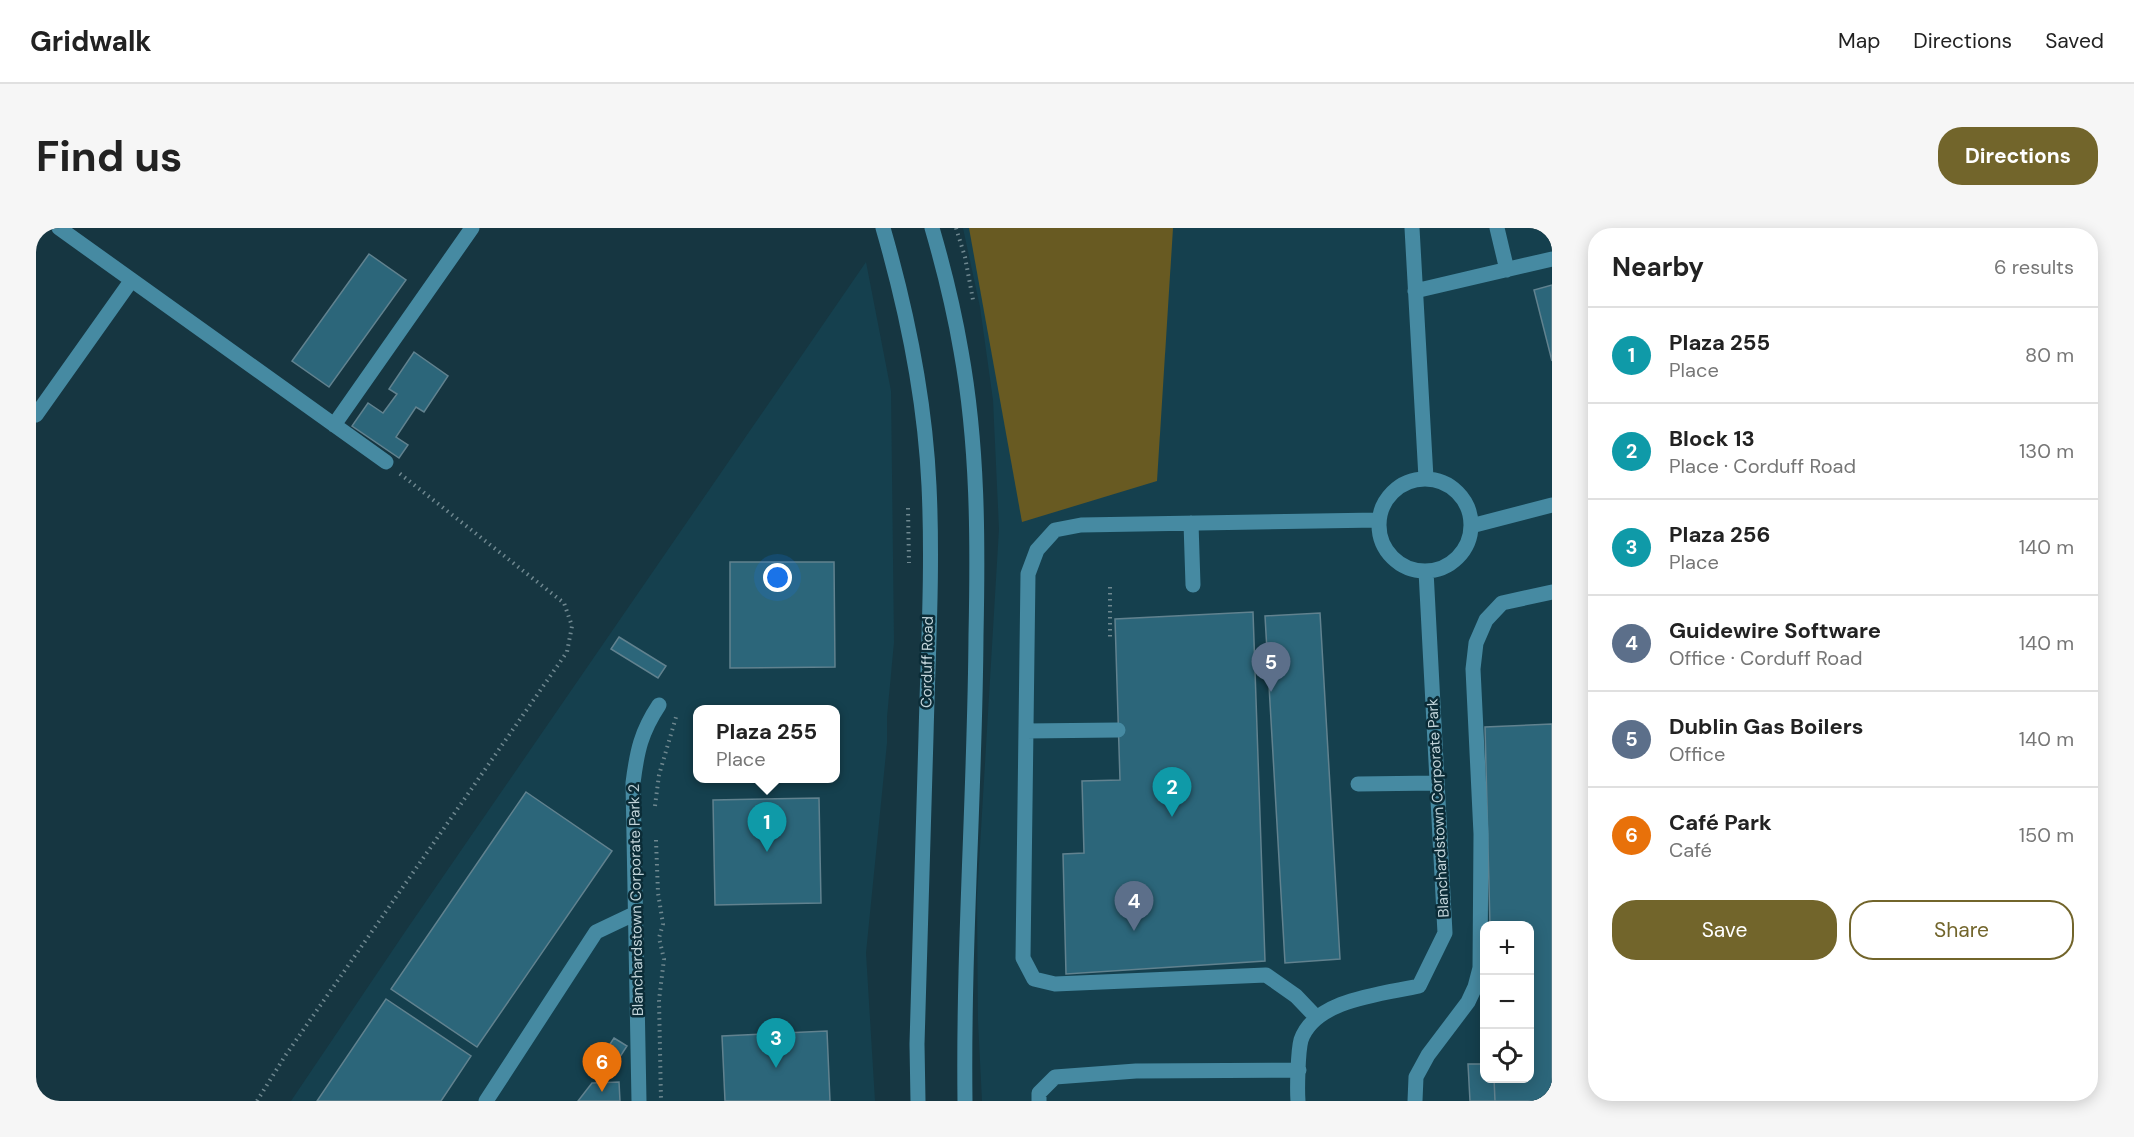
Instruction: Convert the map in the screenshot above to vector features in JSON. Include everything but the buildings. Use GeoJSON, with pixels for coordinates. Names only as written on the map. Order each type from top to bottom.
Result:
{"type":"FeatureCollection","features":[{"type":"Feature","properties":{"kind":"street"},"geometry":{"type":"LineString","coordinates":[[59,228],[386,462]]}},
{"type":"Feature","properties":{"kind":"street"},"geometry":{"type":"LineString","coordinates":[[334,425],[472,228]]}},
{"type":"Feature","properties":{"kind":"street","name":"Corduff Road"},"geometry":{"type":"LineString","coordinates":[[883,228],[897,278],[910,343],[923,420],[929,486],[928,668],[917,1044],[918,1101]]}},
{"type":"Feature","properties":{"kind":"street"},"geometry":{"type":"LineString","coordinates":[[932,228],[946,278],[962,352],[975,462],[977,571],[975,729],[964,1040],[965,1101]]}},
{"type":"Feature","properties":{"kind":"street"},"geometry":{"type":"LineString","coordinates":[[1412,228],[1426,478]]}},
{"type":"Feature","properties":{"kind":"street"},"geometry":{"type":"LineString","coordinates":[[1497,228],[1507,270]]}},
{"type":"Feature","properties":{"kind":"street"},"geometry":{"type":"LineString","coordinates":[[1415,291],[1552,259]]}},
{"type":"Feature","properties":{"kind":"street"},"geometry":{"type":"LineString","coordinates":[[36,415],[131,281]]}},
{"type":"Feature","properties":{"kind":"street"},"geometry":{"type":"LineString","coordinates":[[1426,478],[1442,481],[1455,489],[1466,503],[1472,526],[1467,544],[1457,558],[1443,567],[1426,571],[1407,568],[1389,556],[1380,540],[1378,520],[1383,502],[1395,489],[1410,480],[1426,478]]}},
{"type":"Feature","properties":{"kind":"street"},"geometry":{"type":"LineString","coordinates":[[1472,526],[1552,505]]}},
{"type":"Feature","properties":{"kind":"street"},"geometry":{"type":"LineString","coordinates":[[1298,1101],[1301,1040],[1316,1017],[1296,996],[1266,975],[1055,984],[1034,979],[1023,958],[1028,574],[1037,550],[1054,530],[1081,525],[1378,520]]}},
{"type":"Feature","properties":{"kind":"street"},"geometry":{"type":"LineString","coordinates":[[1191,523],[1193,585]]}},
{"type":"Feature","properties":{"kind":"street","name":"Blanchardstown Corporate Park"},"geometry":{"type":"LineString","coordinates":[[1316,1017],[1340,1003],[1419,986],[1445,933],[1426,571]]}},
{"type":"Feature","properties":{"kind":"street"},"geometry":{"type":"LineString","coordinates":[[1415,1101],[1416,1077],[1428,1055],[1468,1002],[1480,968],[1481,834],[1473,669],[1476,643],[1486,620],[1502,603],[1552,592]]}},
{"type":"Feature","properties":{"kind":"street","name":"Blanchardstown Corporate Park 2"},"geometry":{"type":"LineString","coordinates":[[639,1101],[633,783],[637,752],[646,724],[659,705]]}},
{"type":"Feature","properties":{"kind":"street"},"geometry":{"type":"LineString","coordinates":[[1026,731],[1118,730]]}},
{"type":"Feature","properties":{"kind":"street"},"geometry":{"type":"LineString","coordinates":[[1358,784],[1437,783]]}},
{"type":"Feature","properties":{"kind":"street"},"geometry":{"type":"LineString","coordinates":[[486,1101],[596,932],[636,912]]}},
{"type":"Feature","properties":{"kind":"street"},"geometry":{"type":"LineString","coordinates":[[1039,1101],[1039,1093],[1055,1077],[1136,1071],[1299,1070]]}},
{"type":"Feature","properties":{"kind":"path"},"geometry":{"type":"LineString","coordinates":[[257,1101],[292,1047],[567,652],[572,626],[564,603],[386,462]]}},
{"type":"Feature","properties":{"kind":"path"},"geometry":{"type":"LineString","coordinates":[[908,498],[909,574]]}},
{"type":"Feature","properties":{"kind":"path"},"geometry":{"type":"LineString","coordinates":[[1110,587],[1110,640]]}},
{"type":"Feature","properties":{"kind":"path"},"geometry":{"type":"LineString","coordinates":[[654,810],[659,775],[677,715],[676,709]]}},
{"type":"Feature","properties":{"kind":"path"},"geometry":{"type":"LineString","coordinates":[[656,834],[658,893],[663,924],[659,938],[664,959],[659,1000],[661,1101]]}},
{"type":"Feature","properties":{"kind":"shaded area"},"geometry":{"type":"Polygon","coordinates":[[[963,228],[1552,228],[1552,1101],[982,1101],[978,1021],[977,897],[999,529],[993,400],[980,307],[963,228]]]}},
{"type":"Feature","properties":{"kind":"shaded area"},"geometry":{"type":"Polygon","coordinates":[[[969,228],[1173,228],[1157,481],[1022,522],[969,228]]]}},
{"type":"Feature","properties":{"kind":"shaded area"},"geometry":{"type":"Polygon","coordinates":[[[866,262],[891,391],[894,642],[887,743],[866,953],[875,1101],[291,1101],[866,262]]]}},
{"type":"Feature","properties":{"kind":"place","name":"Dublin Gas Boilers"},"geometry":{"type":"Point","coordinates":[1271,692]}},
{"type":"Feature","properties":{"kind":"place","name":"Block 13"},"geometry":{"type":"Point","coordinates":[1172,817]}},
{"type":"Feature","properties":{"kind":"place","name":"Plaza 255"},"geometry":{"type":"Point","coordinates":[767,852]}},
{"type":"Feature","properties":{"kind":"place","name":"Guidewire Software"},"geometry":{"type":"Point","coordinates":[1134,931]}},
{"type":"Feature","properties":{"kind":"place","name":"Plaza 256"},"geometry":{"type":"Point","coordinates":[776,1068]}},
{"type":"Feature","properties":{"kind":"place","name":"Café Park"},"geometry":{"type":"Point","coordinates":[602,1092]}}]}
